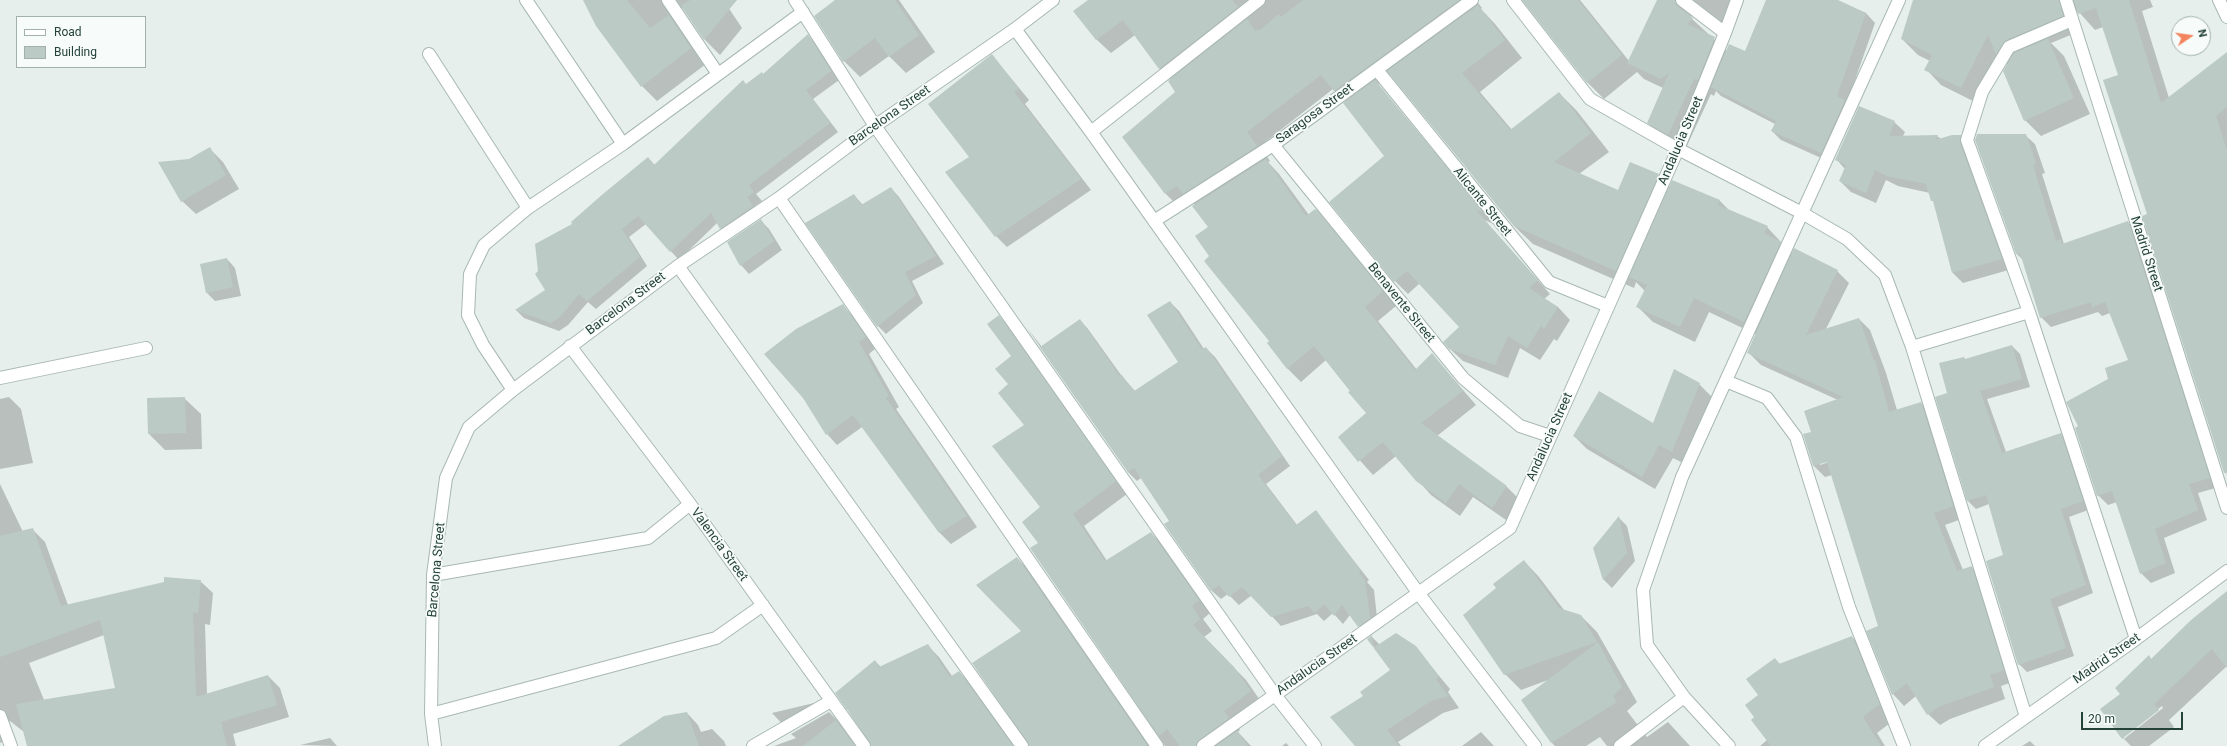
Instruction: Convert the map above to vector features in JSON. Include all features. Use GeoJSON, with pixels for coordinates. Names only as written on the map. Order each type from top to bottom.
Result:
{"type":"FeatureCollection","features":[{"type":"Feature","properties":{"kind":"street"},"geometry":{"type":"LineString","coordinates":[[526,0],[623,144]]}},
{"type":"Feature","properties":{"kind":"street"},"geometry":{"type":"LineString","coordinates":[[668,0],[718,74]]}},
{"type":"Feature","properties":{"kind":"street"},"geometry":{"type":"LineString","coordinates":[[795,0],[875,126],[1275,695],[1315,746]]}},
{"type":"Feature","properties":{"kind":"street","name":"Barcelona Street"},"geometry":{"type":"LineString","coordinates":[[435,746],[431,714],[433,575],[446,478],[470,427],[513,390],[678,266],[779,198],[875,126],[1015,29],[1052,0]]}},
{"type":"Feature","properties":{"kind":"street"},"geometry":{"type":"LineString","coordinates":[[1091,132],[1259,0]]}},
{"type":"Feature","properties":{"kind":"street","name":"Saragosa Street"},"geometry":{"type":"LineString","coordinates":[[1154,221],[1273,145],[1472,0]]}},
{"type":"Feature","properties":{"kind":"street"},"geometry":{"type":"LineString","coordinates":[[1512,0],[1590,99],[1678,149],[1802,213],[1847,239],[1885,275],[1912,347],[2026,717]]}},
{"type":"Feature","properties":{"kind":"street"},"geometry":{"type":"LineString","coordinates":[[1682,0],[1725,34]]}},
{"type":"Feature","properties":{"kind":"street","name":"Andalucia Street"},"geometry":{"type":"LineString","coordinates":[[1203,746],[1510,528],[1678,149],[1725,34],[1737,0]]}},
{"type":"Feature","properties":{"kind":"street"},"geometry":{"type":"LineString","coordinates":[[1729,746],[1684,697],[1648,645],[1643,590],[1682,477],[1899,0]]}},
{"type":"Feature","properties":{"kind":"street","name":"Madrid Street"},"geometry":{"type":"LineString","coordinates":[[2066,0],[2227,508]]}},
{"type":"Feature","properties":{"kind":"street"},"geometry":{"type":"LineString","coordinates":[[2219,0],[2227,17]]}},
{"type":"Feature","properties":{"kind":"street"},"geometry":{"type":"LineString","coordinates":[[513,390],[483,345],[468,315],[470,274],[484,245],[528,208],[623,144],[803,12]]}},
{"type":"Feature","properties":{"kind":"street"},"geometry":{"type":"LineString","coordinates":[[2072,20],[2009,47],[1982,92],[1967,140],[2029,312],[2136,639]]}},
{"type":"Feature","properties":{"kind":"street"},"geometry":{"type":"LineString","coordinates":[[1015,29],[1091,132],[1419,594],[1535,746]]}},
{"type":"Feature","properties":{"kind":"street"},"geometry":{"type":"LineString","coordinates":[[429,54],[528,208]]}},
{"type":"Feature","properties":{"kind":"street","name":"Alicante Street"},"geometry":{"type":"LineString","coordinates":[[1377,70],[1549,282],[1608,306]]}},
{"type":"Feature","properties":{"kind":"street","name":"Benavente Street"},"geometry":{"type":"LineString","coordinates":[[1273,145],[1462,378],[1520,426],[1550,436]]}},
{"type":"Feature","properties":{"kind":"street"},"geometry":{"type":"LineString","coordinates":[[779,198],[1157,746]]}},
{"type":"Feature","properties":{"kind":"street"},"geometry":{"type":"LineString","coordinates":[[678,266],[1022,746]]}},
{"type":"Feature","properties":{"kind":"street"},"geometry":{"type":"LineString","coordinates":[[1912,347],[2029,312]]}},
{"type":"Feature","properties":{"kind":"street","name":"Valencia Street"},"geometry":{"type":"LineString","coordinates":[[570,346],[690,504],[864,746]]}},
{"type":"Feature","properties":{"kind":"street"},"geometry":{"type":"LineString","coordinates":[[0,378],[146,348]]}},
{"type":"Feature","properties":{"kind":"street"},"geometry":{"type":"LineString","coordinates":[[1726,380],[1767,398],[1796,437],[1849,607],[1904,746]]}},
{"type":"Feature","properties":{"kind":"street"},"geometry":{"type":"LineString","coordinates":[[433,575],[648,538],[690,504]]}},
{"type":"Feature","properties":{"kind":"street","name":"Madrid Street"},"geometry":{"type":"LineString","coordinates":[[1985,746],[2136,639],[2227,571]]}},
{"type":"Feature","properties":{"kind":"street"},"geometry":{"type":"LineString","coordinates":[[431,714],[716,638],[763,605]]}},
{"type":"Feature","properties":{"kind":"street"},"geometry":{"type":"LineString","coordinates":[[1620,746],[1684,697]]}},
{"type":"Feature","properties":{"kind":"street"},"geometry":{"type":"LineString","coordinates":[[753,746],[831,701]]}},
{"type":"Feature","properties":{"kind":"street"},"geometry":{"type":"LineString","coordinates":[[0,716],[11,746]]}},
{"type":"Feature","properties":{"kind":"building"},"geometry":{"type":"Polygon","coordinates":[[[583,0],[627,0],[650,28],[669,15],[691,48],[641,87],[596,26],[583,0]]]}},
{"type":"Feature","properties":{"kind":"building"},"geometry":{"type":"Polygon","coordinates":[[[690,0],[737,0],[704,40],[681,6],[690,0]]]}},
{"type":"Feature","properties":{"kind":"building"},"geometry":{"type":"Polygon","coordinates":[[[835,0],[895,0],[919,35],[889,57],[875,38],[843,62],[814,16],[835,0]]]}},
{"type":"Feature","properties":{"kind":"building"},"geometry":{"type":"Polygon","coordinates":[[[1088,0],[1232,0],[1238,7],[1159,69],[1123,20],[1096,40],[1073,11],[1088,0]]]}},
{"type":"Feature","properties":{"kind":"building"},"geometry":{"type":"Polygon","coordinates":[[[1303,0],[1459,0],[1334,91],[1321,75],[1247,132],[1257,146],[1183,194],[1177,186],[1165,194],[1122,137],[1175,92],[1168,81],[1247,19],[1255,31],[1260,30],[1279,14],[1281,17],[1303,0]]]}},
{"type":"Feature","properties":{"kind":"building"},"geometry":{"type":"Polygon","coordinates":[[[1522,0],[1578,0],[1622,55],[1587,83],[1522,0]]]}},
{"type":"Feature","properties":{"kind":"building"},"geometry":{"type":"Polygon","coordinates":[[[1657,0],[1675,0],[1677,6],[1693,18],[1687,24],[1715,37],[1698,80],[1694,79],[1668,135],[1647,123],[1669,73],[1661,79],[1627,63],[1657,0]]]}},
{"type":"Feature","properties":{"kind":"building"},"geometry":{"type":"Polygon","coordinates":[[[1766,0],[1838,0],[1866,13],[1837,96],[1845,100],[1821,153],[1771,131],[1776,121],[1711,87],[1729,44],[1745,51],[1766,0]]]}},
{"type":"Feature","properties":{"kind":"building"},"geometry":{"type":"Polygon","coordinates":[[[1913,0],[2059,0],[2063,16],[2006,40],[1996,54],[1988,35],[1961,88],[1924,70],[1932,55],[1901,39],[1913,0]]]}},
{"type":"Feature","properties":{"kind":"building"},"geometry":{"type":"Polygon","coordinates":[[[2074,0],[2129,0],[2161,103],[2227,52],[2227,107],[2216,116],[2227,151],[2227,473],[2224,473],[2142,216],[2147,214],[2103,80],[2118,75],[2096,8],[2078,14],[2074,0]]]}},
{"type":"Feature","properties":{"kind":"building"},"geometry":{"type":"Polygon","coordinates":[[[1478,5],[1505,40],[1462,73],[1510,130],[1559,92],[1591,133],[1554,162],[1618,190],[1630,162],[1659,174],[1616,271],[1514,226],[1387,71],[1478,5]]]}},
{"type":"Feature","properties":{"kind":"building"},"geometry":{"type":"Polygon","coordinates":[[[808,34],[831,71],[806,90],[830,123],[749,185],[754,192],[747,197],[753,206],[720,229],[711,213],[670,252],[638,216],[622,229],[640,257],[587,301],[579,294],[560,317],[551,323],[515,310],[545,290],[535,274],[538,271],[535,244],[572,224],[571,222],[648,157],[654,165],[743,80],[746,84],[762,72],[763,74],[808,34]]]}},
{"type":"Feature","properties":{"kind":"building"},"geometry":{"type":"Polygon","coordinates":[[[2048,39],[2074,98],[2024,121],[2003,71],[2014,53],[2048,39]]]}},
{"type":"Feature","properties":{"kind":"building"},"geometry":{"type":"Polygon","coordinates":[[[992,54],[1019,89],[1014,92],[1081,179],[995,237],[945,172],[969,157],[928,104],[992,54]]]}},
{"type":"Feature","properties":{"kind":"building"},"geometry":{"type":"Polygon","coordinates":[[[1375,80],[1484,213],[1475,209],[1538,280],[1529,288],[1558,307],[1544,329],[1541,326],[1527,348],[1508,336],[1495,365],[1449,349],[1443,342],[1459,327],[1407,271],[1394,282],[1329,202],[1384,156],[1343,103],[1375,80]]]}},
{"type":"Feature","properties":{"kind":"building"},"geometry":{"type":"Polygon","coordinates":[[[1859,106],[1895,121],[1889,136],[1938,135],[1935,140],[1952,135],[1961,135],[1960,143],[2002,259],[1952,273],[1933,201],[1931,201],[1926,184],[1887,176],[1875,170],[1866,193],[1839,181],[1846,165],[1835,160],[1859,106]]]}},
{"type":"Feature","properties":{"kind":"building"},"geometry":{"type":"Polygon","coordinates":[[[1977,134],[2026,134],[2036,164],[2033,165],[2056,241],[2061,239],[2062,244],[2128,221],[2210,478],[2189,484],[2198,510],[2155,529],[2166,563],[2140,574],[2112,491],[2097,496],[2075,428],[2078,426],[2066,402],[2108,379],[2105,368],[2128,360],[2105,302],[2092,307],[2091,302],[2040,318],[2020,253],[2016,254],[1975,140],[1977,134]]]}},
{"type":"Feature","properties":{"kind":"building"},"geometry":{"type":"Polygon","coordinates":[[[210,147],[226,175],[181,202],[158,162],[189,159],[210,147]]]}},
{"type":"Feature","properties":{"kind":"building"},"geometry":{"type":"Polygon","coordinates":[[[1266,159],[1306,216],[1315,209],[1318,211],[1383,291],[1365,307],[1415,370],[1432,353],[1463,391],[1421,423],[1507,486],[1492,508],[1459,484],[1446,503],[1416,481],[1383,442],[1358,462],[1338,437],[1366,413],[1348,392],[1350,391],[1314,346],[1287,369],[1267,343],[1269,341],[1204,261],[1209,256],[1195,236],[1208,227],[1192,206],[1266,159]]]}},
{"type":"Feature","properties":{"kind":"building"},"geometry":{"type":"Polygon","coordinates":[[[1672,180],[1720,200],[1718,205],[1768,226],[1764,233],[1781,242],[1744,322],[1694,298],[1680,327],[1636,307],[1647,285],[1629,277],[1672,180]]]}},
{"type":"Feature","properties":{"kind":"building"},"geometry":{"type":"Polygon","coordinates":[[[891,187],[936,256],[905,272],[916,295],[877,327],[805,223],[854,194],[861,205],[891,187]]]}},
{"type":"Feature","properties":{"kind":"building"},"geometry":{"type":"Polygon","coordinates":[[[761,219],[774,241],[740,266],[727,242],[761,219]]]}},
{"type":"Feature","properties":{"kind":"building"},"geometry":{"type":"Polygon","coordinates":[[[1794,248],[1838,270],[1806,335],[1859,318],[1874,361],[1875,360],[1889,412],[1921,402],[1953,506],[1934,513],[1957,571],[1972,566],[2004,670],[1990,675],[1994,687],[1938,707],[1927,715],[1907,683],[1892,695],[1866,631],[1878,626],[1827,462],[1813,466],[1803,434],[1811,432],[1804,411],[1843,397],[1747,353],[1794,248]]]}},
{"type":"Feature","properties":{"kind":"building"},"geometry":{"type":"Polygon","coordinates":[[[227,258],[233,287],[206,293],[200,264],[227,258]]]}},
{"type":"Feature","properties":{"kind":"building"},"geometry":{"type":"Polygon","coordinates":[[[1170,301],[1202,349],[1206,347],[1282,456],[1258,475],[1296,525],[1316,510],[1361,571],[1359,573],[1365,580],[1370,618],[1358,627],[1342,605],[1334,616],[1324,604],[1315,613],[1308,606],[1271,617],[1242,587],[1229,597],[1219,585],[1211,591],[1164,524],[1169,521],[1134,468],[1128,472],[1020,319],[1040,347],[1080,319],[1119,375],[1121,374],[1134,391],[1178,362],[1147,315],[1170,301]]]}},
{"type":"Feature","properties":{"kind":"building"},"geometry":{"type":"Polygon","coordinates":[[[843,304],[866,337],[859,342],[889,396],[886,398],[967,516],[939,533],[853,415],[826,435],[803,398],[764,354],[796,329],[843,304]]]}},
{"type":"Feature","properties":{"kind":"building"},"geometry":{"type":"Polygon","coordinates":[[[999,315],[1116,481],[1073,514],[1105,561],[1151,532],[1199,600],[1192,606],[1200,619],[1193,625],[1234,667],[1251,691],[1224,711],[1229,718],[1199,740],[1196,746],[1180,746],[1167,729],[1159,736],[1030,548],[1038,543],[1022,522],[1040,507],[992,446],[1024,425],[998,393],[1008,384],[995,369],[1011,356],[987,324],[999,315]]]}},
{"type":"Feature","properties":{"kind":"building"},"geometry":{"type":"Polygon","coordinates":[[[2012,345],[2022,379],[1980,391],[2002,453],[2061,433],[2083,501],[2061,509],[2086,585],[2050,599],[2066,648],[2018,665],[1986,561],[2003,555],[1986,495],[1967,501],[1935,397],[1947,393],[1939,363],[1964,357],[1965,359],[2012,345]]]}},
{"type":"Feature","properties":{"kind":"building"},"geometry":{"type":"Polygon","coordinates":[[[1674,369],[1700,383],[1672,452],[1659,445],[1642,477],[1573,436],[1599,391],[1653,423],[1674,369]]]}},
{"type":"Feature","properties":{"kind":"building"},"geometry":{"type":"Polygon","coordinates":[[[185,397],[186,433],[148,434],[147,398],[185,397]]]}},
{"type":"Feature","properties":{"kind":"building"},"geometry":{"type":"Polygon","coordinates":[[[1619,516],[1627,553],[1603,580],[1593,548],[1619,516]]]}},
{"type":"Feature","properties":{"kind":"building"},"geometry":{"type":"Polygon","coordinates":[[[33,528],[61,606],[164,582],[164,577],[201,580],[198,613],[193,612],[196,697],[268,675],[277,705],[221,722],[227,746],[27,746],[16,704],[115,688],[100,620],[0,657],[0,536],[33,528]]]}},
{"type":"Feature","properties":{"kind":"building"},"geometry":{"type":"Polygon","coordinates":[[[1017,557],[1147,745],[1146,746],[1029,746],[972,663],[1021,631],[976,585],[1017,557]]]}},
{"type":"Feature","properties":{"kind":"building"},"geometry":{"type":"Polygon","coordinates":[[[1524,560],[1559,608],[1581,615],[1597,642],[1504,675],[1463,615],[1496,588],[1493,584],[1524,560]]]}},
{"type":"Feature","properties":{"kind":"building"},"geometry":{"type":"Polygon","coordinates":[[[2227,591],[2227,668],[2212,649],[2154,704],[2159,710],[2122,739],[2100,709],[2120,694],[2115,688],[2149,655],[2151,659],[2191,620],[2227,591]]]}},
{"type":"Feature","properties":{"kind":"building"},"geometry":{"type":"Polygon","coordinates":[[[1396,633],[1416,646],[1439,676],[1436,679],[1448,696],[1431,701],[1387,730],[1399,746],[1355,746],[1330,717],[1363,696],[1360,692],[1390,670],[1373,648],[1396,633]]]}},
{"type":"Feature","properties":{"kind":"building"},"geometry":{"type":"Polygon","coordinates":[[[1372,635],[1373,647],[1367,639],[1372,635]]]}},
{"type":"Feature","properties":{"kind":"building"},"geometry":{"type":"Polygon","coordinates":[[[1852,636],[1880,704],[1863,717],[1881,746],[1771,746],[1751,720],[1754,717],[1745,705],[1758,695],[1746,679],[1775,658],[1779,664],[1852,636]]]}},
{"type":"Feature","properties":{"kind":"building"},"geometry":{"type":"Polygon","coordinates":[[[1598,642],[1622,687],[1613,696],[1617,702],[1551,743],[1521,700],[1598,642]]]}},
{"type":"Feature","properties":{"kind":"building"},"geometry":{"type":"Polygon","coordinates":[[[928,644],[950,677],[959,671],[1013,746],[871,746],[848,711],[849,710],[847,710],[835,693],[875,660],[879,667],[928,644]]]}},
{"type":"Feature","properties":{"kind":"building"},"geometry":{"type":"Polygon","coordinates":[[[687,712],[699,746],[618,746],[664,716],[687,712]]]}},
{"type":"Feature","properties":{"kind":"building"},"geometry":{"type":"Polygon","coordinates":[[[836,720],[855,746],[803,746],[836,720]]]}},
{"type":"Feature","properties":{"kind":"building"},"geometry":{"type":"Polygon","coordinates":[[[1237,731],[1248,746],[1216,746],[1237,731]]]}}]}
